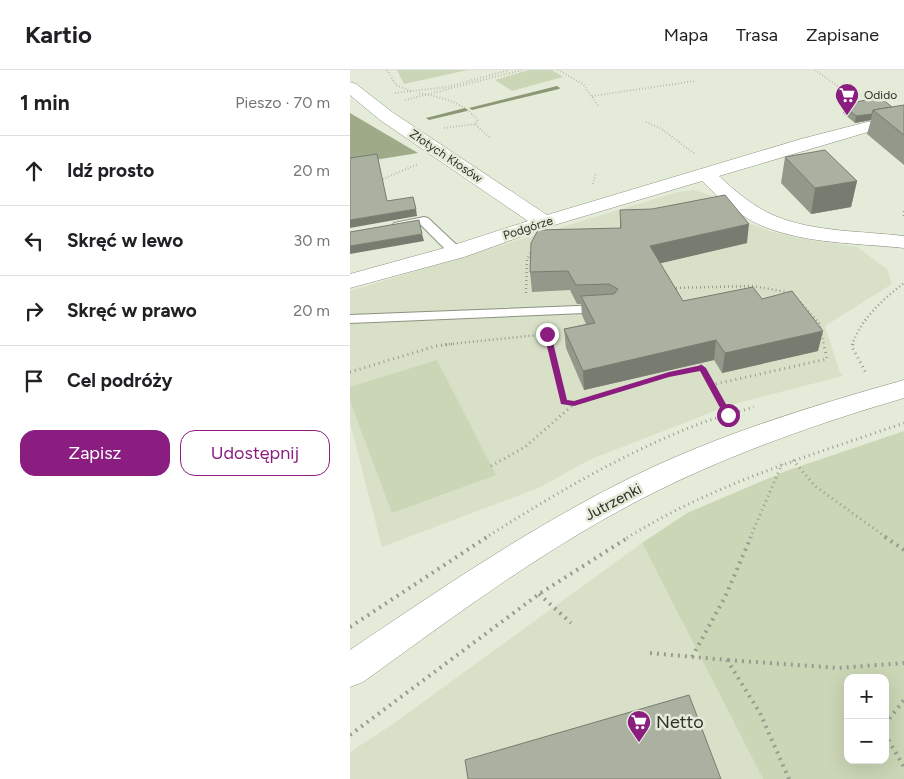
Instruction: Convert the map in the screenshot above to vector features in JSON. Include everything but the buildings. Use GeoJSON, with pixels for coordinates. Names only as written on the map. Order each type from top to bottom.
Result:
{"type":"FeatureCollection","features":[{"type":"Feature","properties":{"kind":"street","name":"Złotych Kłosów"},"geometry":{"type":"LineString","coordinates":[[350,87],[369,103],[544,222]]}},
{"type":"Feature","properties":{"kind":"street","name":"Podgórze"},"geometry":{"type":"LineString","coordinates":[[350,281],[456,252],[703,166],[858,129],[904,122]]}},
{"type":"Feature","properties":{"kind":"street"},"geometry":{"type":"LineString","coordinates":[[703,166],[732,198],[767,220],[788,227],[904,242]]}},
{"type":"Feature","properties":{"kind":"street","name":"Jutrzenki"},"geometry":{"type":"LineString","coordinates":[[350,670],[502,565],[611,501],[688,465],[747,442],[859,402],[904,389]]}},
{"type":"Feature","properties":{"kind":"lane"},"geometry":{"type":"LineString","coordinates":[[387,228],[424,221],[456,252]]}},
{"type":"Feature","properties":{"kind":"lane"},"geometry":{"type":"LineString","coordinates":[[350,320],[609,308]]}},
{"type":"Feature","properties":{"kind":"path"},"geometry":{"type":"LineString","coordinates":[[387,70],[396,85],[463,104],[478,120],[474,124],[465,125]]}},
{"type":"Feature","properties":{"kind":"path"},"geometry":{"type":"LineString","coordinates":[[427,90],[509,70]]}},
{"type":"Feature","properties":{"kind":"path"},"geometry":{"type":"LineString","coordinates":[[369,103],[388,99],[405,100],[522,70]]}},
{"type":"Feature","properties":{"kind":"path"},"geometry":{"type":"LineString","coordinates":[[558,70],[583,84],[599,107]]}},
{"type":"Feature","properties":{"kind":"path"},"geometry":{"type":"LineString","coordinates":[[815,70],[832,79],[841,90],[866,106]]}},
{"type":"Feature","properties":{"kind":"path"},"geometry":{"type":"LineString","coordinates":[[592,96],[694,81]]}},
{"type":"Feature","properties":{"kind":"path"},"geometry":{"type":"LineString","coordinates":[[646,122],[660,128],[703,166]]}},
{"type":"Feature","properties":{"kind":"path"},"geometry":{"type":"LineString","coordinates":[[474,124],[490,138]]}},
{"type":"Feature","properties":{"kind":"path"},"geometry":{"type":"LineString","coordinates":[[383,179],[422,162]]}},
{"type":"Feature","properties":{"kind":"path"},"geometry":{"type":"LineString","coordinates":[[594,181],[596,173]]}},
{"type":"Feature","properties":{"kind":"path"},"geometry":{"type":"LineString","coordinates":[[904,211],[904,218]]}},
{"type":"Feature","properties":{"kind":"path"},"geometry":{"type":"LineString","coordinates":[[527,259],[533,249]]}},
{"type":"Feature","properties":{"kind":"path"},"geometry":{"type":"LineString","coordinates":[[866,373],[852,347],[860,324],[881,302],[904,283]]}},
{"type":"Feature","properties":{"kind":"path"},"geometry":{"type":"LineString","coordinates":[[664,289],[693,286],[747,286],[790,292],[819,324],[827,359],[803,366],[711,385]]}},
{"type":"Feature","properties":{"kind":"path"},"geometry":{"type":"LineString","coordinates":[[350,372],[436,346],[547,334],[564,402],[574,404]]}},
{"type":"Feature","properties":{"kind":"path"},"geometry":{"type":"LineString","coordinates":[[697,360],[728,415]]}},
{"type":"Feature","properties":{"kind":"path"},"geometry":{"type":"LineString","coordinates":[[491,466],[508,459],[554,424],[574,404],[669,375],[702,368]]}},
{"type":"Feature","properties":{"kind":"path"},"geometry":{"type":"LineString","coordinates":[[350,735],[539,594],[665,514],[739,480],[904,423]]}},
{"type":"Feature","properties":{"kind":"path"},"geometry":{"type":"LineString","coordinates":[[793,460],[815,486],[904,550]]}},
{"type":"Feature","properties":{"kind":"path"},"geometry":{"type":"LineString","coordinates":[[692,657],[725,597],[783,464]]}},
{"type":"Feature","properties":{"kind":"path"},"geometry":{"type":"LineString","coordinates":[[539,594],[571,623]]}},
{"type":"Feature","properties":{"kind":"path"},"geometry":{"type":"LineString","coordinates":[[650,653],[802,668],[873,668],[904,663]]}},
{"type":"Feature","properties":{"kind":"path"},"geometry":{"type":"LineString","coordinates":[[727,660],[760,713],[789,779]]}},
{"type":"Feature","properties":{"kind":"path"},"geometry":{"type":"LineString","coordinates":[[889,719],[904,700]]}},
{"type":"Feature","properties":{"kind":"path"},"geometry":{"type":"LineString","coordinates":[[889,741],[904,767]]}},
{"type":"Feature","properties":{"kind":"shaded area"},"geometry":{"type":"Polygon","coordinates":[[[397,70],[468,70],[404,84],[397,70]]]}},
{"type":"Feature","properties":{"kind":"shaded area"},"geometry":{"type":"Polygon","coordinates":[[[529,70],[552,70],[563,77],[512,91],[495,80],[529,70]]]}},
{"type":"Feature","properties":{"kind":"shaded area"},"geometry":{"type":"Polygon","coordinates":[[[350,113],[418,153],[350,164],[350,113]]]}},
{"type":"Feature","properties":{"kind":"shaded area"},"geometry":{"type":"Polygon","coordinates":[[[694,190],[710,195],[749,223],[769,231],[797,238],[857,247],[887,269],[892,284],[825,326],[839,370],[843,376],[730,405],[589,460],[541,487],[382,547],[350,423],[350,291],[678,192],[694,190]]]}},
{"type":"Feature","properties":{"kind":"shaded area"},"geometry":{"type":"Polygon","coordinates":[[[437,360],[496,475],[392,513],[350,401],[350,387],[437,360]]]}},
{"type":"Feature","properties":{"kind":"shaded area"},"geometry":{"type":"Polygon","coordinates":[[[904,431],[904,779],[763,779],[642,543],[687,513],[786,471],[904,431]]]}},
{"type":"Feature","properties":{"kind":"shaded area"},"geometry":{"type":"Polygon","coordinates":[[[642,543],[763,779],[350,779],[350,752],[390,726],[642,543]]]}},
{"type":"Feature","properties":{"kind":"waterway"},"geometry":{"type":"LineString","coordinates":[[472,108],[557,88]]}},
{"type":"Feature","properties":{"kind":"waterway"},"geometry":{"type":"LineString","coordinates":[[429,118],[465,110]]}},
{"type":"Feature","properties":{"kind":"place","name":"Odido"},"geometry":{"type":"Point","coordinates":[847,116]}},
{"type":"Feature","properties":{"kind":"place","name":"Netto"},"geometry":{"type":"Point","coordinates":[639,743]}},
{"type":"Feature","properties":{"kind":"route"},"geometry":{"type":"LineString","coordinates":[[547,334],[564,402],[574,404],[669,375],[702,368],[728,415]]}}]}
